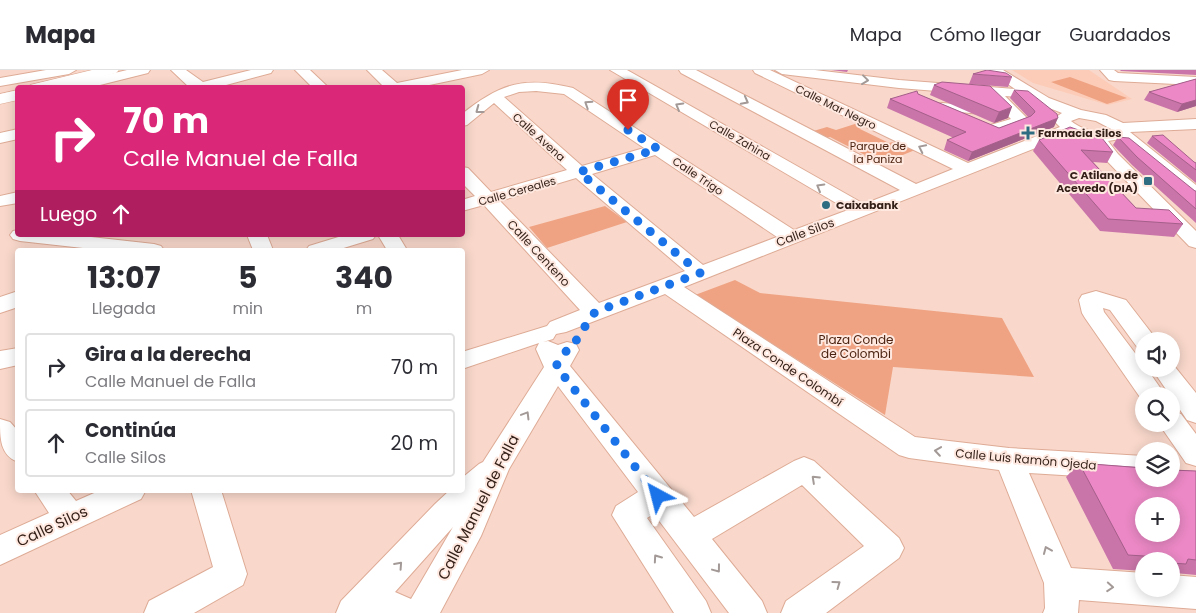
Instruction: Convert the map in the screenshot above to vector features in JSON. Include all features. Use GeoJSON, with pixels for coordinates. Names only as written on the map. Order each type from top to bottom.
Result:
{"type":"FeatureCollection","features":[{"type":"Feature","properties":{"kind":"main road"},"geometry":{"type":"LineString","coordinates":[[48,85],[111,70]]}},
{"type":"Feature","properties":{"kind":"main road"},"geometry":{"type":"LineString","coordinates":[[62,85],[124,70]]}},
{"type":"Feature","properties":{"kind":"main road"},"geometry":{"type":"LineString","coordinates":[[0,97],[15,94]]}},
{"type":"Feature","properties":{"kind":"street"},"geometry":{"type":"LineString","coordinates":[[0,82],[69,70]]}},
{"type":"Feature","properties":{"kind":"street"},"geometry":{"type":"LineString","coordinates":[[81,85],[143,70]]}},
{"type":"Feature","properties":{"kind":"street"},"geometry":{"type":"LineString","coordinates":[[178,70],[196,85]]}},
{"type":"Feature","properties":{"kind":"street"},"geometry":{"type":"LineString","coordinates":[[206,85],[266,70]]}},
{"type":"Feature","properties":{"kind":"street"},"geometry":{"type":"LineString","coordinates":[[302,70],[319,85]]}},
{"type":"Feature","properties":{"kind":"street"},"geometry":{"type":"LineString","coordinates":[[374,70],[392,85]]}},
{"type":"Feature","properties":{"kind":"street"},"geometry":{"type":"LineString","coordinates":[[404,85],[482,70]]}},
{"type":"Feature","properties":{"kind":"street","name":"Calle Zahina"},"geometry":{"type":"LineString","coordinates":[[616,70],[863,211]]}},
{"type":"Feature","properties":{"kind":"street"},"geometry":{"type":"LineString","coordinates":[[686,70],[914,190]]}},
{"type":"Feature","properties":{"kind":"street","name":"Calle Mar Negro"},"geometry":{"type":"LineString","coordinates":[[760,70],[966,169]]}},
{"type":"Feature","properties":{"kind":"street"},"geometry":{"type":"LineString","coordinates":[[782,70],[919,85],[991,91],[1026,91]]}},
{"type":"Feature","properties":{"kind":"street"},"geometry":{"type":"LineString","coordinates":[[994,70],[1096,136],[1112,157],[1196,242]]}},
{"type":"Feature","properties":{"kind":"street"},"geometry":{"type":"LineString","coordinates":[[1005,70],[1020,82],[1026,91]]}},
{"type":"Feature","properties":{"kind":"street"},"geometry":{"type":"LineString","coordinates":[[1107,70],[1114,77],[1196,81]]}},
{"type":"Feature","properties":{"kind":"street"},"geometry":{"type":"LineString","coordinates":[[919,85],[921,98],[994,130],[1021,120],[991,91]]}},
{"type":"Feature","properties":{"kind":"street","name":"Calle Trigo"},"geometry":{"type":"LineString","coordinates":[[465,120],[503,92],[524,87],[544,87],[568,91],[790,237]]}},
{"type":"Feature","properties":{"kind":"street","name":"Calle Avena"},"geometry":{"type":"LineString","coordinates":[[495,97],[579,172],[700,273]]}},
{"type":"Feature","properties":{"kind":"street"},"geometry":{"type":"LineString","coordinates":[[0,104],[15,101]]}},
{"type":"Feature","properties":{"kind":"street"},"geometry":{"type":"LineString","coordinates":[[812,108],[829,103]]}},
{"type":"Feature","properties":{"kind":"street"},"geometry":{"type":"LineString","coordinates":[[778,118],[795,113]]}},
{"type":"Feature","properties":{"kind":"street"},"geometry":{"type":"LineString","coordinates":[[1070,120],[1096,116],[1112,122],[1121,129],[1121,132],[1196,194]]}},
{"type":"Feature","properties":{"kind":"street","name":"Calle Silos"},"geometry":{"type":"LineString","coordinates":[[595,312],[863,211],[966,169],[1070,120]]}},
{"type":"Feature","properties":{"kind":"street"},"geometry":{"type":"LineString","coordinates":[[1096,136],[1113,136],[1127,126],[1196,124]]}},
{"type":"Feature","properties":{"kind":"street"},"geometry":{"type":"LineString","coordinates":[[1151,126],[1170,143]]}},
{"type":"Feature","properties":{"kind":"street"},"geometry":{"type":"LineString","coordinates":[[0,138],[15,135]]}},
{"type":"Feature","properties":{"kind":"street","name":"Calle Cereales"},"geometry":{"type":"LineString","coordinates":[[465,205],[658,149]]}},
{"type":"Feature","properties":{"kind":"street"},"geometry":{"type":"LineString","coordinates":[[1174,174],[1196,175]]}},
{"type":"Feature","properties":{"kind":"street","name":"Calle Centeno"},"geometry":{"type":"LineString","coordinates":[[465,175],[595,312]]}},
{"type":"Feature","properties":{"kind":"street"},"geometry":{"type":"LineString","coordinates":[[0,201],[15,198]]}},
{"type":"Feature","properties":{"kind":"street"},"geometry":{"type":"LineString","coordinates":[[0,233],[15,235]]}},
{"type":"Feature","properties":{"kind":"street"},"geometry":{"type":"LineString","coordinates":[[33,237],[110,248]]}},
{"type":"Feature","properties":{"kind":"street"},"geometry":{"type":"LineString","coordinates":[[323,248],[359,237]]}},
{"type":"Feature","properties":{"kind":"street"},"geometry":{"type":"LineString","coordinates":[[389,237],[396,248]]}},
{"type":"Feature","properties":{"kind":"street","name":"Plaza Conde Colombí"},"geometry":{"type":"LineString","coordinates":[[666,286],[909,447]]}},
{"type":"Feature","properties":{"kind":"street"},"geometry":{"type":"LineString","coordinates":[[1135,371],[1093,313],[1090,300],[1096,298],[1118,305],[1138,332]]}},
{"type":"Feature","properties":{"kind":"street"},"geometry":{"type":"LineString","coordinates":[[465,358],[517,341],[556,344],[595,312]]}},
{"type":"Feature","properties":{"kind":"street"},"geometry":{"type":"LineString","coordinates":[[556,344],[658,496],[750,613]]}},
{"type":"Feature","properties":{"kind":"street","name":"Calle Manuel de Falla"},"geometry":{"type":"LineString","coordinates":[[422,613],[470,526],[496,465],[556,344]]}},
{"type":"Feature","properties":{"kind":"street"},"geometry":{"type":"LineString","coordinates":[[0,360],[15,357]]}},
{"type":"Feature","properties":{"kind":"street"},"geometry":{"type":"LineString","coordinates":[[1170,377],[1196,413]]}},
{"type":"Feature","properties":{"kind":"street"},"geometry":{"type":"LineString","coordinates":[[0,430],[15,448]]}},
{"type":"Feature","properties":{"kind":"street"},"geometry":{"type":"LineString","coordinates":[[1179,432],[1196,455]]}},
{"type":"Feature","properties":{"kind":"street","name":"Calle Luís Ramón Ojeda"},"geometry":{"type":"LineString","coordinates":[[909,447],[1009,460],[1135,467]]}},
{"type":"Feature","properties":{"kind":"street"},"geometry":{"type":"LineString","coordinates":[[1009,460],[1061,598],[1196,593]]}},
{"type":"Feature","properties":{"kind":"street"},"geometry":{"type":"LineString","coordinates":[[362,605],[446,513],[496,465]]}},
{"type":"Feature","properties":{"kind":"street"},"geometry":{"type":"LineString","coordinates":[[691,536],[804,469],[888,548],[798,613]]}},
{"type":"Feature","properties":{"kind":"street"},"geometry":{"type":"LineString","coordinates":[[1180,471],[1196,472]]}},
{"type":"Feature","properties":{"kind":"street"},"geometry":{"type":"LineString","coordinates":[[51,493],[71,517]]}},
{"type":"Feature","properties":{"kind":"street","name":"Calle Silos"},"geometry":{"type":"LineString","coordinates":[[0,550],[124,493]]}},
{"type":"Feature","properties":{"kind":"street"},"geometry":{"type":"LineString","coordinates":[[161,613],[231,574],[207,493]]}},
{"type":"Feature","properties":{"kind":"street"},"geometry":{"type":"LineString","coordinates":[[658,496],[627,515],[694,613]]}},
{"type":"Feature","properties":{"kind":"street"},"geometry":{"type":"LineString","coordinates":[[362,605],[403,613]]}},
{"type":"Feature","properties":{"kind":"shaded area"},"geometry":{"type":"Polygon","coordinates":[[[1012,70],[1089,70],[1132,99],[1108,105],[1033,83],[1012,70]]]}},
{"type":"Feature","properties":{"kind":"green space"},"geometry":{"type":"Polygon","coordinates":[[[1070,77],[1127,98],[1107,104],[1051,82],[1070,77]]]}},
{"type":"Feature","properties":{"kind":"green space","name":"Parque de la Paniza"},"geometry":{"type":"Polygon","coordinates":[[[858,123],[863,126],[860,129],[889,143],[897,141],[915,150],[876,166],[859,158],[865,155],[830,137],[823,139],[810,132],[827,127],[836,130],[858,123]]]}},
{"type":"Feature","properties":{"kind":"green space"},"geometry":{"type":"Polygon","coordinates":[[[605,206],[627,222],[547,248],[529,227],[605,206]]]}},
{"type":"Feature","properties":{"kind":"green space","name":"Plaza Conde de Colombi"},"geometry":{"type":"Polygon","coordinates":[[[735,280],[760,293],[1002,318],[1034,377],[893,367],[885,415],[695,295],[735,280]]]}},
{"type":"Feature","properties":{"kind":"building"},"geometry":{"type":"Polygon","coordinates":[[[987,70],[1006,73],[1012,77],[973,74],[987,70]]]}},
{"type":"Feature","properties":{"kind":"building"},"geometry":{"type":"Polygon","coordinates":[[[1196,79],[1196,100],[1182,104],[1149,92],[1196,79]]]}},
{"type":"Feature","properties":{"kind":"building"},"geometry":{"type":"Polygon","coordinates":[[[942,82],[990,86],[1012,107],[999,112],[934,85],[942,82]]]}},
{"type":"Feature","properties":{"kind":"building"},"geometry":{"type":"Polygon","coordinates":[[[1014,90],[1028,91],[1057,114],[1058,118],[972,152],[947,140],[966,132],[890,99],[917,91],[918,94],[999,128],[1031,116],[1035,112],[1014,90]]]}},
{"type":"Feature","properties":{"kind":"building"},"geometry":{"type":"Polygon","coordinates":[[[1070,127],[1087,133],[1098,133],[1113,152],[1081,150],[1136,208],[1169,210],[1183,224],[1108,219],[1039,140],[1070,127]]]}},
{"type":"Feature","properties":{"kind":"building"},"geometry":{"type":"Polygon","coordinates":[[[1163,135],[1196,163],[1196,170],[1152,136],[1163,135]]]}},
{"type":"Feature","properties":{"kind":"building"},"geometry":{"type":"Polygon","coordinates":[[[1118,137],[1129,138],[1196,191],[1196,209],[1137,157],[1118,137]]]}},
{"type":"Feature","properties":{"kind":"building"},"geometry":{"type":"Polygon","coordinates":[[[1079,463],[1135,467],[1135,487],[1180,487],[1180,470],[1196,471],[1196,560],[1188,559],[1186,564],[1180,564],[1180,552],[1135,552],[1135,555],[1128,555],[1079,463]]]}},
{"type":"Feature","properties":{"kind":"place","name":"Farmacia Silos"},"geometry":{"type":"Point","coordinates":[1028,133]}},
{"type":"Feature","properties":{"kind":"place","name":"C Atilano de Acevedo (DIA)"},"geometry":{"type":"Point","coordinates":[1148,181]}},
{"type":"Feature","properties":{"kind":"place","name":"Caixabank"},"geometry":{"type":"Point","coordinates":[826,205]}},
{"type":"Feature","properties":{"kind":"route"},"geometry":{"type":"LineString","coordinates":[[628,130],[658,149],[579,172],[700,273],[595,312],[577,338],[575,345],[567,350],[556,366],[658,496]]}}]}
